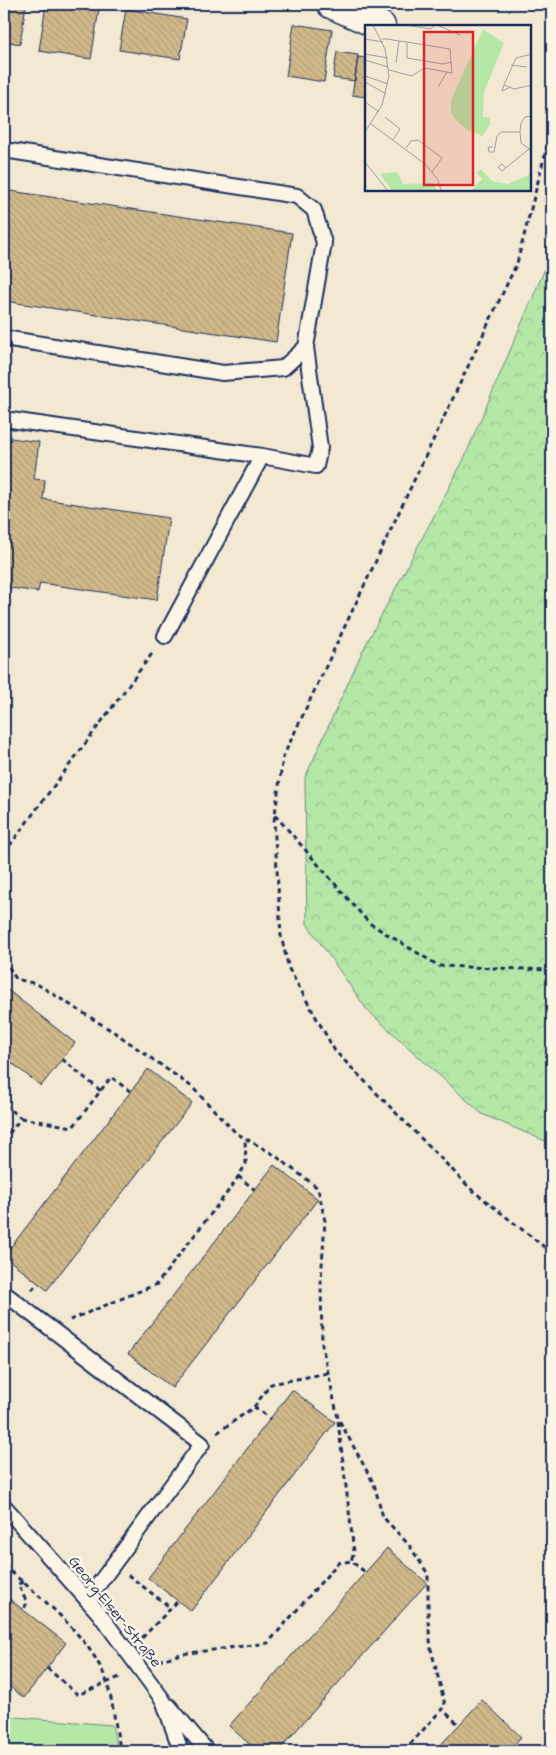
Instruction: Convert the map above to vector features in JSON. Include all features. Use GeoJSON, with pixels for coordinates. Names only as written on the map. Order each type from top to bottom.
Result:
{"type":"FeatureCollection","features":[{"type":"Feature","properties":{"kind":"street"},"geometry":{"type":"LineString","coordinates":[[330,4],[379,25]]}},
{"type":"Feature","properties":{"kind":"lane"},"geometry":{"type":"LineString","coordinates":[[4,150],[297,196],[314,210],[324,243],[306,347],[320,448],[316,466],[262,456],[4,419]]}},
{"type":"Feature","properties":{"kind":"lane"},"geometry":{"type":"LineString","coordinates":[[4,338],[223,372],[283,368],[306,347]]}},
{"type":"Feature","properties":{"kind":"lane"},"geometry":{"type":"LineString","coordinates":[[165,636],[262,456]]}},
{"type":"Feature","properties":{"kind":"lane"},"geometry":{"type":"LineString","coordinates":[[4,1293],[202,1444],[87,1600]]}},
{"type":"Feature","properties":{"kind":"lane","name":"Georg-Elser-Straße"},"geometry":{"type":"LineString","coordinates":[[4,1506],[87,1600],[164,1700],[181,1751]]}},
{"type":"Feature","properties":{"kind":"lane"},"geometry":{"type":"LineString","coordinates":[[164,1700],[207,1751]]}},
{"type":"Feature","properties":{"kind":"path"},"geometry":{"type":"LineString","coordinates":[[552,126],[517,263],[283,757],[275,815],[281,936],[289,969],[335,1051],[472,1190],[552,1253]]}},
{"type":"Feature","properties":{"kind":"path"},"geometry":{"type":"LineString","coordinates":[[4,853],[165,636]]}},
{"type":"Feature","properties":{"kind":"path"},"geometry":{"type":"LineString","coordinates":[[275,815],[369,923],[439,966],[552,970]]}},
{"type":"Feature","properties":{"kind":"path"},"geometry":{"type":"LineString","coordinates":[[4,959],[16,979],[37,984],[117,1034],[192,1087],[236,1134],[273,1154],[318,1188],[325,1221],[321,1280],[322,1345],[338,1418],[354,1552],[351,1562]]}},
{"type":"Feature","properties":{"kind":"path"},"geometry":{"type":"LineString","coordinates":[[62,1059],[101,1091]]}},
{"type":"Feature","properties":{"kind":"path"},"geometry":{"type":"LineString","coordinates":[[4,1105],[21,1118],[73,1127],[111,1077],[131,1092]]}},
{"type":"Feature","properties":{"kind":"path"},"geometry":{"type":"LineString","coordinates":[[4,1140],[21,1118]]}},
{"type":"Feature","properties":{"kind":"path"},"geometry":{"type":"LineString","coordinates":[[59,1335],[72,1318],[157,1284],[246,1164],[245,1138]]}},
{"type":"Feature","properties":{"kind":"path"},"geometry":{"type":"LineString","coordinates":[[238,1176],[255,1190]]}},
{"type":"Feature","properties":{"kind":"path"},"geometry":{"type":"LineString","coordinates":[[202,1444],[254,1407],[271,1384],[328,1373]]}},
{"type":"Feature","properties":{"kind":"path"},"geometry":{"type":"LineString","coordinates":[[254,1407],[270,1418]]}},
{"type":"Feature","properties":{"kind":"path"},"geometry":{"type":"LineString","coordinates":[[338,1418],[374,1484],[383,1517],[409,1545],[428,1574],[431,1649],[445,1705],[404,1751]]}},
{"type":"Feature","properties":{"kind":"path"},"geometry":{"type":"LineString","coordinates":[[47,1668],[78,1695],[108,1684],[140,1668],[181,1654],[268,1643],[338,1563],[351,1562],[365,1572]]}},
{"type":"Feature","properties":{"kind":"path"},"geometry":{"type":"LineString","coordinates":[[114,1564],[171,1608]]}},
{"type":"Feature","properties":{"kind":"path"},"geometry":{"type":"LineString","coordinates":[[4,1566],[68,1623],[101,1667],[108,1684],[121,1751]]}},
{"type":"Feature","properties":{"kind":"path"},"geometry":{"type":"LineString","coordinates":[[22,1582],[18,1584],[27,1603],[23,1610]]}},
{"type":"Feature","properties":{"kind":"path"},"geometry":{"type":"LineString","coordinates":[[128,1652],[178,1601]]}},
{"type":"Feature","properties":{"kind":"path"},"geometry":{"type":"LineString","coordinates":[[442,1709],[459,1725]]}},
{"type":"Feature","properties":{"kind":"green space"},"geometry":{"type":"Polygon","coordinates":[[[552,252],[552,1144],[482,1114],[367,1010],[307,924],[305,778],[362,652],[463,461],[552,252]]]}},
{"type":"Feature","properties":{"kind":"green space"},"geometry":{"type":"Polygon","coordinates":[[[4,1716],[112,1725],[118,1751],[4,1751],[4,1716]]]}},
{"type":"Feature","properties":{"kind":"building"},"geometry":{"type":"Polygon","coordinates":[[[4,4],[26,4],[20,44],[4,41],[4,4]]]}},
{"type":"Feature","properties":{"kind":"building"},"geometry":{"type":"Polygon","coordinates":[[[46,4],[63,4],[99,9],[91,59],[39,51],[46,4]]]}},
{"type":"Feature","properties":{"kind":"building"},"geometry":{"type":"Polygon","coordinates":[[[126,9],[187,19],[180,59],[119,50],[126,9]]]}},
{"type":"Feature","properties":{"kind":"building"},"geometry":{"type":"Polygon","coordinates":[[[294,24],[332,30],[324,82],[286,76],[294,24]]]}},
{"type":"Feature","properties":{"kind":"building"},"geometry":{"type":"Polygon","coordinates":[[[337,52],[358,55],[355,81],[333,78],[337,52]]]}},
{"type":"Feature","properties":{"kind":"building"},"geometry":{"type":"Polygon","coordinates":[[[358,57],[365,58],[365,97],[352,95],[358,57]]]}},
{"type":"Feature","properties":{"kind":"building"},"geometry":{"type":"Polygon","coordinates":[[[4,190],[292,233],[276,342],[4,301],[4,190]]]}},
{"type":"Feature","properties":{"kind":"building"},"geometry":{"type":"Polygon","coordinates":[[[4,437],[39,442],[34,479],[45,480],[43,499],[169,518],[157,600],[40,583],[38,592],[4,587],[4,437]]]}},
{"type":"Feature","properties":{"kind":"building"},"geometry":{"type":"Polygon","coordinates":[[[4,987],[75,1043],[41,1086],[4,1057],[4,987]]]}},
{"type":"Feature","properties":{"kind":"building"},"geometry":{"type":"Polygon","coordinates":[[[148,1069],[192,1103],[47,1290],[4,1256],[148,1069]]]}},
{"type":"Feature","properties":{"kind":"building"},"geometry":{"type":"Polygon","coordinates":[[[274,1165],[318,1199],[172,1388],[128,1354],[274,1165]]]}},
{"type":"Feature","properties":{"kind":"building"},"geometry":{"type":"Polygon","coordinates":[[[292,1390],[335,1422],[191,1611],[148,1578],[292,1390]]]}},
{"type":"Feature","properties":{"kind":"building"},"geometry":{"type":"Polygon","coordinates":[[[387,1548],[427,1583],[278,1751],[257,1751],[229,1726],[387,1548]]]}},
{"type":"Feature","properties":{"kind":"building"},"geometry":{"type":"Polygon","coordinates":[[[4,1595],[66,1643],[24,1698],[4,1682],[4,1595]]]}},
{"type":"Feature","properties":{"kind":"building"},"geometry":{"type":"Polygon","coordinates":[[[482,1700],[521,1737],[508,1751],[435,1751],[482,1700]]]}}]}
